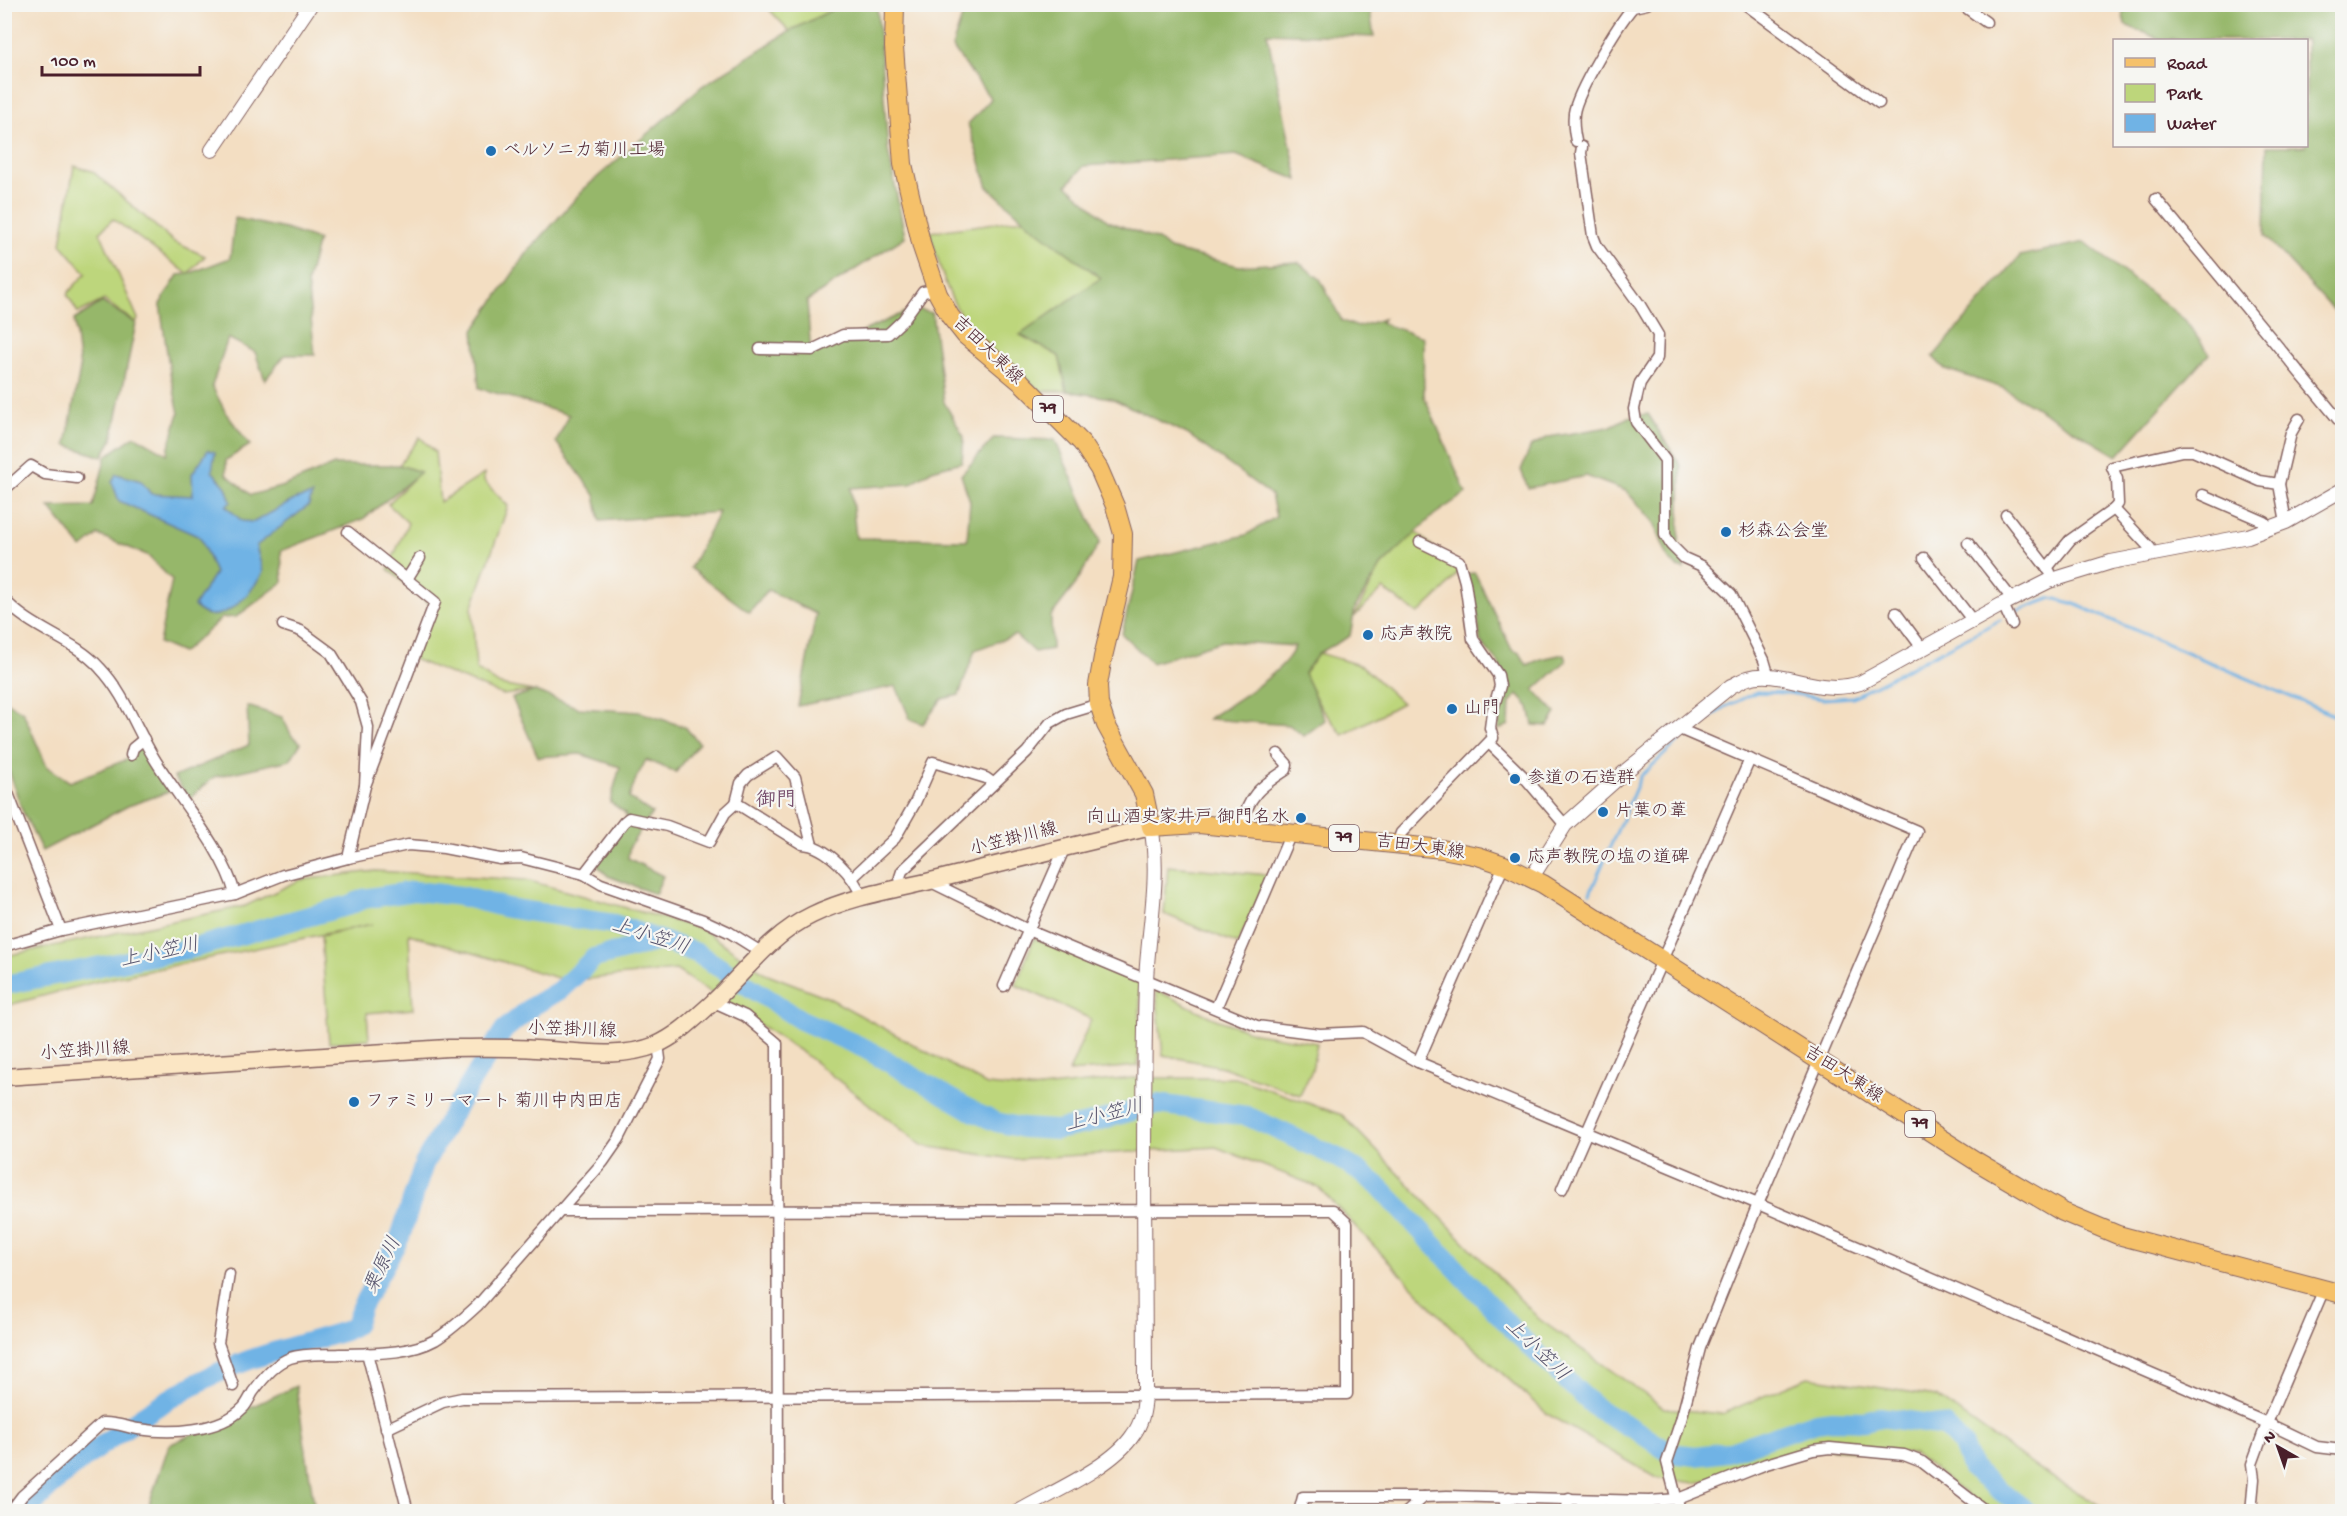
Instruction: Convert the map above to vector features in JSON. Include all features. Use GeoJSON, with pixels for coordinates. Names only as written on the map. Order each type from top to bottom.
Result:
{"type":"FeatureCollection","features":[{"type":"Feature","properties":{"kind":"main road","name":"吉田大東線"},"geometry":{"type":"LineString","coordinates":[[895,4],[894,47],[903,164],[922,247],[936,290],[950,316],[965,335],[1022,383],[1082,443],[1100,470],[1115,506],[1123,534],[1122,577],[1103,657],[1098,685],[1099,704],[1106,725],[1144,794],[1151,826],[1199,824],[1291,832],[1467,853],[1504,865],[1532,878],[1986,1167],[2062,1212],[2127,1238],[2343,1294]]}},
{"type":"Feature","properties":{"kind":"main road","name":"小笠掛川線"},"geometry":{"type":"LineString","coordinates":[[4,1077],[327,1054],[479,1048],[604,1053],[640,1050],[658,1044],[680,1031],[717,999],[758,955],[794,926],[812,915],[862,898],[1151,826]]}},
{"type":"Feature","properties":{"kind":"street"},"geometry":{"type":"LineString","coordinates":[[212,150],[311,4]]}},
{"type":"Feature","properties":{"kind":"street"},"geometry":{"type":"LineString","coordinates":[[1647,4],[1633,7],[1619,23],[1574,112],[1591,224],[1597,246],[1659,335],[1657,358],[1640,383],[1634,409],[1636,422],[1665,460],[1665,535],[1684,558],[1702,566],[1731,594],[1764,660],[1769,677]]}},
{"type":"Feature","properties":{"kind":"street"},"geometry":{"type":"LineString","coordinates":[[1745,4],[1880,103]]}},
{"type":"Feature","properties":{"kind":"street"},"geometry":{"type":"LineString","coordinates":[[1961,4],[1986,22]]}},
{"type":"Feature","properties":{"kind":"street"},"geometry":{"type":"LineString","coordinates":[[2156,199],[2343,424]]}},
{"type":"Feature","properties":{"kind":"street"},"geometry":{"type":"LineString","coordinates":[[760,349],[812,350],[843,335],[888,334],[903,320],[923,292],[936,290]]}},
{"type":"Feature","properties":{"kind":"street"},"geometry":{"type":"LineString","coordinates":[[2286,522],[2279,484],[2291,433],[2299,419]]}},
{"type":"Feature","properties":{"kind":"street"},"geometry":{"type":"LineString","coordinates":[[2050,574],[2070,540],[2118,504],[2117,479],[2112,467],[2182,451],[2193,452],[2260,480],[2279,484]]}},
{"type":"Feature","properties":{"kind":"street"},"geometry":{"type":"LineString","coordinates":[[4,490],[31,466],[45,474],[77,478]]}},
{"type":"Feature","properties":{"kind":"street"},"geometry":{"type":"LineString","coordinates":[[1532,878],[1565,825],[1677,728],[1731,686],[1749,678],[1769,677],[1829,688],[1847,688],[2007,602],[2050,574],[2248,536],[2286,522],[2343,490]]}},
{"type":"Feature","properties":{"kind":"street"},"geometry":{"type":"LineString","coordinates":[[2203,495],[2265,522],[2268,529]]}},
{"type":"Feature","properties":{"kind":"street"},"geometry":{"type":"LineString","coordinates":[[2114,508],[2150,548],[2152,554]]}},
{"type":"Feature","properties":{"kind":"street"},"geometry":{"type":"LineString","coordinates":[[2006,515],[2050,574]]}},
{"type":"Feature","properties":{"kind":"street"},"geometry":{"type":"LineString","coordinates":[[348,532],[435,602],[405,682],[390,714],[365,786],[348,858]]}},
{"type":"Feature","properties":{"kind":"street"},"geometry":{"type":"LineString","coordinates":[[1397,844],[1401,833],[1493,738],[1490,728],[1492,713],[1500,686],[1498,675],[1473,639],[1465,582],[1459,561],[1420,542]]}},
{"type":"Feature","properties":{"kind":"street"},"geometry":{"type":"LineString","coordinates":[[1968,543],[2007,602],[2012,624]]}},
{"type":"Feature","properties":{"kind":"street"},"geometry":{"type":"LineString","coordinates":[[407,579],[420,558]]}},
{"type":"Feature","properties":{"kind":"street"},"geometry":{"type":"LineString","coordinates":[[1924,558],[1973,621]]}},
{"type":"Feature","properties":{"kind":"street"},"geometry":{"type":"LineString","coordinates":[[4,599],[18,614],[81,651],[100,667],[207,837],[232,883],[235,894]]}},
{"type":"Feature","properties":{"kind":"street"},"geometry":{"type":"LineString","coordinates":[[1896,613],[1922,648]]}},
{"type":"Feature","properties":{"kind":"street"},"geometry":{"type":"LineString","coordinates":[[283,625],[301,631],[331,653],[361,702],[368,727],[365,786]]}},
{"type":"Feature","properties":{"kind":"street"},"geometry":{"type":"LineString","coordinates":[[902,888],[900,877],[902,871],[1027,752],[1040,732],[1066,714],[1099,704]]}},
{"type":"Feature","properties":{"kind":"street"},"geometry":{"type":"LineString","coordinates":[[1677,728],[1917,831],[1758,1204],[1700,1348],[1667,1462],[1680,1512]]}},
{"type":"Feature","properties":{"kind":"street"},"geometry":{"type":"LineString","coordinates":[[131,755],[133,748],[144,739]]}},
{"type":"Feature","properties":{"kind":"street"},"geometry":{"type":"LineString","coordinates":[[1489,743],[1526,779],[1565,825]]}},
{"type":"Feature","properties":{"kind":"street"},"geometry":{"type":"LineString","coordinates":[[1242,827],[1246,808],[1261,786],[1286,770],[1287,764],[1278,754]]}},
{"type":"Feature","properties":{"kind":"street"},"geometry":{"type":"LineString","coordinates":[[584,874],[629,818],[666,826],[709,842],[725,813],[736,803],[741,783],[748,775],[777,757],[795,777],[812,845]]}},
{"type":"Feature","properties":{"kind":"street"},"geometry":{"type":"LineString","coordinates":[[1562,1189],[1750,759]]}},
{"type":"Feature","properties":{"kind":"street"},"geometry":{"type":"LineString","coordinates":[[852,878],[895,838],[915,803],[933,762],[986,778],[993,783]]}},
{"type":"Feature","properties":{"kind":"street"},"geometry":{"type":"LineString","coordinates":[[4,783],[62,930]]}},
{"type":"Feature","properties":{"kind":"street"},"geometry":{"type":"LineString","coordinates":[[736,803],[802,844],[812,845],[833,860],[852,878],[862,898]]}},
{"type":"Feature","properties":{"kind":"street"},"geometry":{"type":"LineString","coordinates":[[1018,1512],[1115,1455],[1133,1436],[1143,1416],[1145,1396],[1144,1072],[1146,979],[1155,844],[1151,826]]}},
{"type":"Feature","properties":{"kind":"street"},"geometry":{"type":"LineString","coordinates":[[1216,1008],[1291,832]]}},
{"type":"Feature","properties":{"kind":"street"},"geometry":{"type":"LineString","coordinates":[[4,946],[62,930],[235,894],[283,875],[408,845],[444,848],[500,859],[521,858],[584,874],[601,884],[703,920],[729,932],[758,955]]}},
{"type":"Feature","properties":{"kind":"street"},"geometry":{"type":"LineString","coordinates":[[1004,986],[1065,848]]}},
{"type":"Feature","properties":{"kind":"street"},"geometry":{"type":"LineString","coordinates":[[1418,1062],[1504,865]]}},
{"type":"Feature","properties":{"kind":"street"},"geometry":{"type":"LineString","coordinates":[[928,881],[1030,930],[1257,1026],[1320,1034],[1363,1032],[1418,1062],[1758,1204],[2267,1423],[2317,1447],[2343,1450]]}},
{"type":"Feature","properties":{"kind":"street"},"geometry":{"type":"LineString","coordinates":[[717,999],[745,1016],[777,1043],[778,1512]]}},
{"type":"Feature","properties":{"kind":"street"},"geometry":{"type":"LineString","coordinates":[[10,1512],[22,1496],[102,1423],[113,1422],[139,1429],[166,1431],[206,1427],[227,1419],[244,1408],[255,1390],[289,1359],[310,1355],[406,1349],[432,1341],[454,1327],[478,1305],[603,1162],[619,1139],[660,1059],[658,1044]]}},
{"type":"Feature","properties":{"kind":"street"},"geometry":{"type":"LineString","coordinates":[[386,1429],[443,1402],[462,1398],[1347,1394],[1347,1223],[1333,1210],[559,1211]]}},
{"type":"Feature","properties":{"kind":"street"},"geometry":{"type":"LineString","coordinates":[[229,1274],[218,1349],[233,1386]]}},
{"type":"Feature","properties":{"kind":"street"},"geometry":{"type":"LineString","coordinates":[[2251,1512],[2254,1479],[2252,1464],[2324,1289]]}},
{"type":"Feature","properties":{"kind":"street"},"geometry":{"type":"LineString","coordinates":[[367,1353],[408,1512]]}},
{"type":"Feature","properties":{"kind":"street"},"geometry":{"type":"LineString","coordinates":[[1621,1512],[1678,1499],[1775,1461],[1813,1450],[1845,1449],[1904,1455],[1922,1462],[1987,1512]]}},
{"type":"Feature","properties":{"kind":"street"},"geometry":{"type":"LineString","coordinates":[[1299,1512],[1303,1497],[1569,1498],[1648,1506]]}},
{"type":"Feature","properties":{"kind":"street"},"geometry":{"type":"LineString","coordinates":[[1407,1512],[1424,1497]]}},
{"type":"Feature","properties":{"kind":"street"},"geometry":{"type":"LineString","coordinates":[[1503,1512],[1509,1497]]}},
{"type":"Feature","properties":{"kind":"street"},"geometry":{"type":"LineString","coordinates":[[1566,1512],[1569,1498]]}},
{"type":"Feature","properties":{"kind":"green space"},"geometry":{"type":"Polygon","coordinates":[[[765,5],[845,5],[795,37],[765,5]]]}},
{"type":"Feature","properties":{"kind":"green space"},"geometry":{"type":"Polygon","coordinates":[[[841,5],[877,5],[888,150],[905,237],[807,301],[811,355],[914,308],[932,313],[944,402],[964,437],[962,462],[932,470],[910,484],[851,488],[856,538],[967,540],[970,501],[961,475],[994,438],[1055,440],[1100,542],[1075,585],[1051,616],[1052,649],[1034,652],[1015,635],[975,650],[959,695],[942,699],[923,724],[910,719],[896,686],[798,706],[816,614],[768,590],[749,612],[690,568],[719,512],[600,521],[595,495],[556,442],[569,415],[479,388],[474,330],[527,253],[585,188],[702,86],[788,32],[841,5]]]}},
{"type":"Feature","properties":{"kind":"green space"},"geometry":{"type":"Polygon","coordinates":[[[966,5],[1369,5],[1374,37],[1267,33],[1298,180],[1236,155],[1084,166],[1067,185],[1108,221],[1158,240],[1169,249],[1239,266],[1298,262],[1320,279],[1342,321],[1358,327],[1383,319],[1380,323],[1423,337],[1424,396],[1466,493],[1434,515],[1381,566],[1355,608],[1350,636],[1319,653],[1304,673],[1325,720],[1304,736],[1289,725],[1208,719],[1270,676],[1281,666],[1295,646],[1222,641],[1152,663],[1122,634],[1139,561],[1246,535],[1276,517],[1271,495],[1187,434],[1111,398],[1067,391],[1059,356],[1020,335],[1101,278],[1030,225],[988,187],[968,124],[991,99],[952,47],[966,5]]]}},
{"type":"Feature","properties":{"kind":"green space"},"geometry":{"type":"Polygon","coordinates":[[[2121,5],[2342,5],[2342,319],[2265,236],[2267,147],[2308,147],[2308,39],[2160,39],[2125,25],[2121,5]]]}},
{"type":"Feature","properties":{"kind":"green space"},"geometry":{"type":"Polygon","coordinates":[[[74,166],[92,171],[174,242],[205,256],[188,274],[113,219],[100,232],[138,319],[136,323],[104,300],[78,313],[67,294],[86,273],[61,244],[74,166]]]}},
{"type":"Feature","properties":{"kind":"green space"},"geometry":{"type":"Polygon","coordinates":[[[235,218],[285,229],[318,240],[307,282],[315,355],[285,355],[265,380],[255,352],[228,338],[212,386],[226,413],[250,445],[226,460],[226,474],[251,495],[284,486],[334,465],[399,465],[421,472],[363,519],[281,551],[283,582],[236,617],[222,618],[182,653],[159,643],[172,580],[147,555],[98,535],[82,548],[49,507],[93,506],[106,456],[135,436],[167,454],[179,413],[170,373],[160,304],[178,275],[188,274],[230,258],[235,218]]]}},
{"type":"Feature","properties":{"kind":"green space"},"geometry":{"type":"Polygon","coordinates":[[[1023,219],[1101,278],[1021,335],[1059,356],[1067,391],[1040,391],[987,345],[968,325],[950,295],[930,232],[1023,219]]]}},
{"type":"Feature","properties":{"kind":"green space"},"geometry":{"type":"Polygon","coordinates":[[[2085,242],[2185,320],[2209,354],[2117,456],[2003,388],[1945,369],[1933,357],[2020,256],[2085,242]]]}},
{"type":"Feature","properties":{"kind":"green space"},"geometry":{"type":"Polygon","coordinates":[[[102,302],[136,323],[112,440],[102,457],[66,445],[80,369],[74,320],[102,302]]]}},
{"type":"Feature","properties":{"kind":"green space"},"geometry":{"type":"Polygon","coordinates":[[[1648,414],[1681,466],[1679,545],[1684,552],[1684,569],[1677,567],[1669,560],[1653,521],[1626,491],[1586,476],[1528,488],[1521,470],[1531,446],[1549,437],[1609,427],[1629,417],[1648,414]]]}},
{"type":"Feature","properties":{"kind":"green space"},"geometry":{"type":"Polygon","coordinates":[[[420,437],[435,452],[440,502],[484,474],[484,481],[508,506],[472,608],[476,669],[500,685],[533,691],[503,695],[413,659],[430,605],[388,569],[408,523],[388,504],[420,472],[399,465],[420,437]]]}},
{"type":"Feature","properties":{"kind":"green space"},"geometry":{"type":"Polygon","coordinates":[[[1416,532],[1460,570],[1445,589],[1418,614],[1383,589],[1354,617],[1381,566],[1416,532]]]}},
{"type":"Feature","properties":{"kind":"green space"},"geometry":{"type":"Polygon","coordinates":[[[1475,573],[1512,650],[1520,653],[1527,665],[1564,654],[1566,661],[1534,690],[1556,713],[1548,726],[1533,725],[1529,707],[1518,695],[1510,702],[1509,725],[1498,730],[1505,683],[1499,663],[1480,641],[1477,609],[1465,574],[1475,573]]]}},
{"type":"Feature","properties":{"kind":"green space"},"geometry":{"type":"Polygon","coordinates":[[[1319,653],[1362,666],[1402,703],[1343,735],[1320,706],[1303,673],[1319,653]]]}},
{"type":"Feature","properties":{"kind":"green space"},"geometry":{"type":"Polygon","coordinates":[[[535,691],[579,708],[640,712],[685,727],[699,743],[676,772],[646,760],[629,798],[652,813],[630,846],[628,858],[663,876],[655,894],[608,876],[597,865],[627,822],[625,813],[610,802],[620,767],[580,754],[538,757],[512,698],[535,691]]]}},
{"type":"Feature","properties":{"kind":"green space"},"geometry":{"type":"Polygon","coordinates":[[[4,700],[23,712],[47,767],[70,782],[128,759],[141,738],[171,791],[128,806],[42,851],[22,810],[5,759],[4,700]]]}},
{"type":"Feature","properties":{"kind":"green space"},"geometry":{"type":"Polygon","coordinates":[[[247,706],[282,717],[292,736],[301,743],[290,760],[214,777],[189,799],[174,777],[249,745],[247,706]]]}},
{"type":"Feature","properties":{"kind":"green space"},"geometry":{"type":"Polygon","coordinates":[[[1168,866],[1268,875],[1238,944],[1164,914],[1168,866]]]}},
{"type":"Feature","properties":{"kind":"green space"},"geometry":{"type":"Polygon","coordinates":[[[375,871],[526,880],[702,929],[765,973],[827,997],[987,1085],[1031,1089],[1132,1078],[1236,1078],[1342,1115],[1539,1319],[1664,1408],[1722,1414],[1808,1377],[1936,1396],[2037,1468],[2109,1511],[1987,1511],[1914,1454],[1824,1449],[1695,1483],[1657,1478],[1547,1414],[1450,1326],[1318,1187],[1216,1147],[1013,1159],[923,1146],[803,1053],[676,970],[568,981],[409,934],[413,1009],[367,1013],[369,1039],[329,1043],[321,936],[372,924],[99,981],[5,1006],[5,956],[245,906],[300,880],[375,871]]]}},
{"type":"Feature","properties":{"kind":"green space"},"geometry":{"type":"Polygon","coordinates":[[[1034,938],[1141,980],[1138,1066],[1069,1072],[1091,1019],[1016,985],[1034,938]]]}},
{"type":"Feature","properties":{"kind":"green space"},"geometry":{"type":"Polygon","coordinates":[[[1156,990],[1213,1018],[1255,1033],[1317,1043],[1312,1070],[1300,1095],[1223,1067],[1163,1055],[1156,990]]]}},
{"type":"Feature","properties":{"kind":"green space"},"geometry":{"type":"Polygon","coordinates":[[[296,1386],[315,1511],[149,1512],[150,1501],[169,1445],[296,1386]]]}},
{"type":"Feature","properties":{"kind":"water"},"geometry":{"type":"Polygon","coordinates":[[[208,450],[215,452],[212,471],[226,487],[231,502],[226,506],[242,521],[254,522],[296,499],[312,495],[309,505],[256,546],[263,572],[251,590],[233,607],[223,613],[213,615],[203,613],[194,606],[215,573],[200,537],[119,501],[112,482],[116,474],[141,481],[151,494],[193,496],[192,474],[208,450]]]}},
{"type":"Feature","properties":{"kind":"waterway"},"geometry":{"type":"LineString","coordinates":[[2017,611],[2052,598],[2072,603],[2342,719]]}},
{"type":"Feature","properties":{"kind":"waterway"},"geometry":{"type":"LineString","coordinates":[[1699,726],[1725,707],[1757,692],[1789,693],[1823,699],[1853,697],[2000,620]]}},
{"type":"Feature","properties":{"kind":"waterway"},"geometry":{"type":"LineString","coordinates":[[1590,893],[1641,776],[1680,740]]}},
{"type":"Feature","properties":{"kind":"waterway","name":"上小笠川"},"geometry":{"type":"LineString","coordinates":[[4,985],[193,948],[350,905],[363,899],[414,891],[461,896],[507,908],[614,924],[697,953],[801,1020],[866,1049],[976,1113],[996,1122],[1023,1128],[1056,1130],[1087,1124],[1157,1104],[1247,1116],[1336,1157],[1381,1188],[1517,1334],[1596,1408],[1670,1453],[1696,1456],[1727,1452],[1816,1422],[1832,1420],[1865,1421],[1880,1417],[1945,1426],[1962,1444],[1972,1469],[2028,1512]]}},
{"type":"Feature","properties":{"kind":"waterway","name":"栗原川"},"geometry":{"type":"LineString","coordinates":[[27,1512],[51,1486],[86,1457],[150,1411],[188,1388],[249,1360],[345,1331],[355,1325],[361,1307],[400,1237],[424,1164],[464,1093],[504,1030],[533,1006],[560,990],[594,958],[659,941]]}},
{"type":"Feature","properties":{"kind":"place","name":"ベルソニカ菊川工場"},"geometry":{"type":"Point","coordinates":[491,151]}},
{"type":"Feature","properties":{"kind":"place","name":"杉森公会堂"},"geometry":{"type":"Point","coordinates":[1726,532]}},
{"type":"Feature","properties":{"kind":"place","name":"応声教院"},"geometry":{"type":"Point","coordinates":[1368,635]}},
{"type":"Feature","properties":{"kind":"place","name":"山門"},"geometry":{"type":"Point","coordinates":[1452,709]}},
{"type":"Feature","properties":{"kind":"place","name":"参道の石造群"},"geometry":{"type":"Point","coordinates":[1515,779]}},
{"type":"Feature","properties":{"kind":"place","name":"片葉の葦"},"geometry":{"type":"Point","coordinates":[1603,812]}},
{"type":"Feature","properties":{"kind":"place","name":"向山酒史家井戸 御門名水"},"geometry":{"type":"Point","coordinates":[1301,818]}},
{"type":"Feature","properties":{"kind":"place","name":"応声教院の塩の道碑"},"geometry":{"type":"Point","coordinates":[1515,858]}},
{"type":"Feature","properties":{"kind":"place","name":"ファミリーマート 菊川中内田店"},"geometry":{"type":"Point","coordinates":[354,1102]}},
{"type":"Feature","properties":{"kind":"district","name":"御門"},"geometry":{"type":"Point","coordinates":[776,801]}}]}
